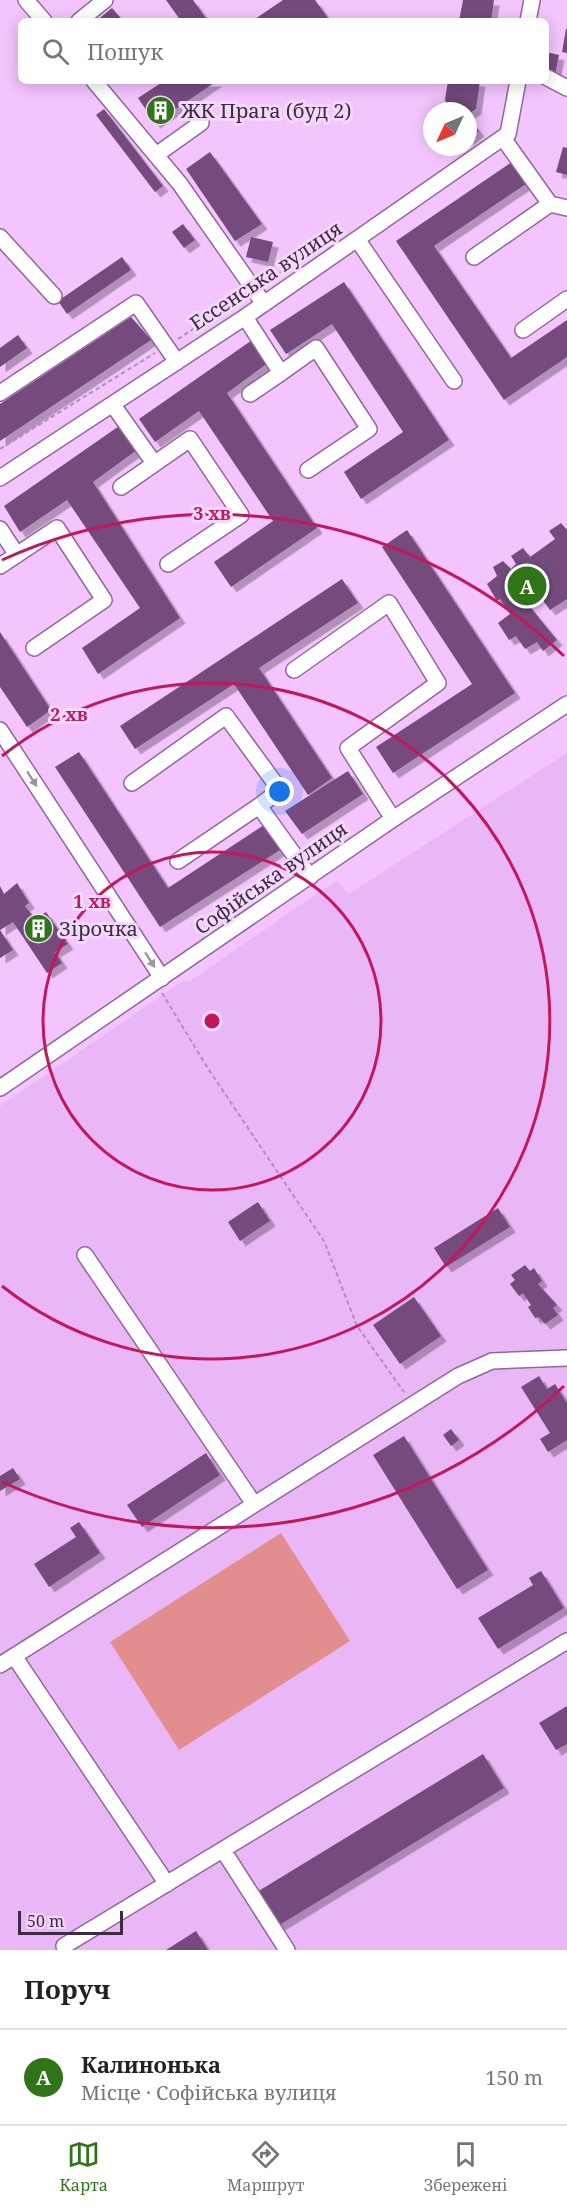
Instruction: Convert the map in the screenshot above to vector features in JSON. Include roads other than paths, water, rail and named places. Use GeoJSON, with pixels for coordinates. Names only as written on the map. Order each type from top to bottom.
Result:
{"type":"FeatureCollection","features":[{"type":"Feature","properties":{"kind":"street"},"geometry":{"type":"LineString","coordinates":[[26,0],[41,18]]}},
{"type":"Feature","properties":{"kind":"street"},"geometry":{"type":"LineString","coordinates":[[83,18],[105,0]]}},
{"type":"Feature","properties":{"kind":"street"},"geometry":{"type":"LineString","coordinates":[[529,18],[532,0]]}},
{"type":"Feature","properties":{"kind":"street"},"geometry":{"type":"LineString","coordinates":[[549,79],[567,88]]}},
{"type":"Feature","properties":{"kind":"street"},"geometry":{"type":"LineString","coordinates":[[97,84],[180,184],[264,304]]}},
{"type":"Feature","properties":{"kind":"street"},"geometry":{"type":"LineString","coordinates":[[517,84],[508,134],[503,138],[550,204],[567,208]]}},
{"type":"Feature","properties":{"kind":"street"},"geometry":{"type":"LineString","coordinates":[[156,155],[201,123]]}},
{"type":"Feature","properties":{"kind":"street","name":"Ессенська вулиця"},"geometry":{"type":"LineString","coordinates":[[0,478],[245,317],[503,138]]}},
{"type":"Feature","properties":{"kind":"street"},"geometry":{"type":"LineString","coordinates":[[474,257],[550,204]]}},
{"type":"Feature","properties":{"kind":"street"},"geometry":{"type":"LineString","coordinates":[[0,237],[54,296]]}},
{"type":"Feature","properties":{"kind":"street"},"geometry":{"type":"LineString","coordinates":[[357,239],[454,381]]}},
{"type":"Feature","properties":{"kind":"street"},"geometry":{"type":"LineString","coordinates":[[523,330],[567,299]]}},
{"type":"Feature","properties":{"kind":"street"},"geometry":{"type":"LineString","coordinates":[[0,393],[136,303],[177,362]]}},
{"type":"Feature","properties":{"kind":"street"},"geometry":{"type":"LineString","coordinates":[[245,317],[280,373]]}},
{"type":"Feature","properties":{"kind":"street"},"geometry":{"type":"LineString","coordinates":[[250,394],[316,348],[369,429],[308,470]]}},
{"type":"Feature","properties":{"kind":"street"},"geometry":{"type":"LineString","coordinates":[[113,405],[154,464]]}},
{"type":"Feature","properties":{"kind":"street"},"geometry":{"type":"LineString","coordinates":[[121,486],[190,439],[241,515],[168,564]]}},
{"type":"Feature","properties":{"kind":"street"},"geometry":{"type":"LineString","coordinates":[[0,566],[57,528],[104,600],[34,648]]}},
{"type":"Feature","properties":{"kind":"street"},"geometry":{"type":"LineString","coordinates":[[0,529],[17,555]]}},
{"type":"Feature","properties":{"kind":"street"},"geometry":{"type":"LineString","coordinates":[[294,669],[389,603],[438,683],[348,748],[393,819]]}},
{"type":"Feature","properties":{"kind":"street","name":"Софійська вулиця"},"geometry":{"type":"LineString","coordinates":[[0,1088],[162,984],[393,819],[567,704]]}},
{"type":"Feature","properties":{"kind":"street"},"geometry":{"type":"LineString","coordinates":[[132,783],[226,716],[280,790],[178,861]]}},
{"type":"Feature","properties":{"kind":"street"},"geometry":{"type":"LineString","coordinates":[[0,730],[162,984]]}},
{"type":"Feature","properties":{"kind":"street"},"geometry":{"type":"LineString","coordinates":[[259,806],[310,877]]}},
{"type":"Feature","properties":{"kind":"street"},"geometry":{"type":"LineString","coordinates":[[85,1255],[254,1504]]}},
{"type":"Feature","properties":{"kind":"street"},"geometry":{"type":"LineString","coordinates":[[0,1665],[458,1376],[492,1361],[567,1358]]}},
{"type":"Feature","properties":{"kind":"street"},"geometry":{"type":"LineString","coordinates":[[64,1946],[567,1641]]}},
{"type":"Feature","properties":{"kind":"street"},"geometry":{"type":"LineString","coordinates":[[14,1656],[167,1884]]}},
{"type":"Feature","properties":{"kind":"street"},"geometry":{"type":"LineString","coordinates":[[223,1850],[287,1950]]}},
{"type":"Feature","properties":{"kind":"place","name":"ЖК Прага (буд 2)"},"geometry":{"type":"Point","coordinates":[160,111]}},
{"type":"Feature","properties":{"kind":"place","name":"Калинонька"},"geometry":{"type":"Point","coordinates":[527,586]}},
{"type":"Feature","properties":{"kind":"place","name":"Зірочка"},"geometry":{"type":"Point","coordinates":[38,929]}}]}
